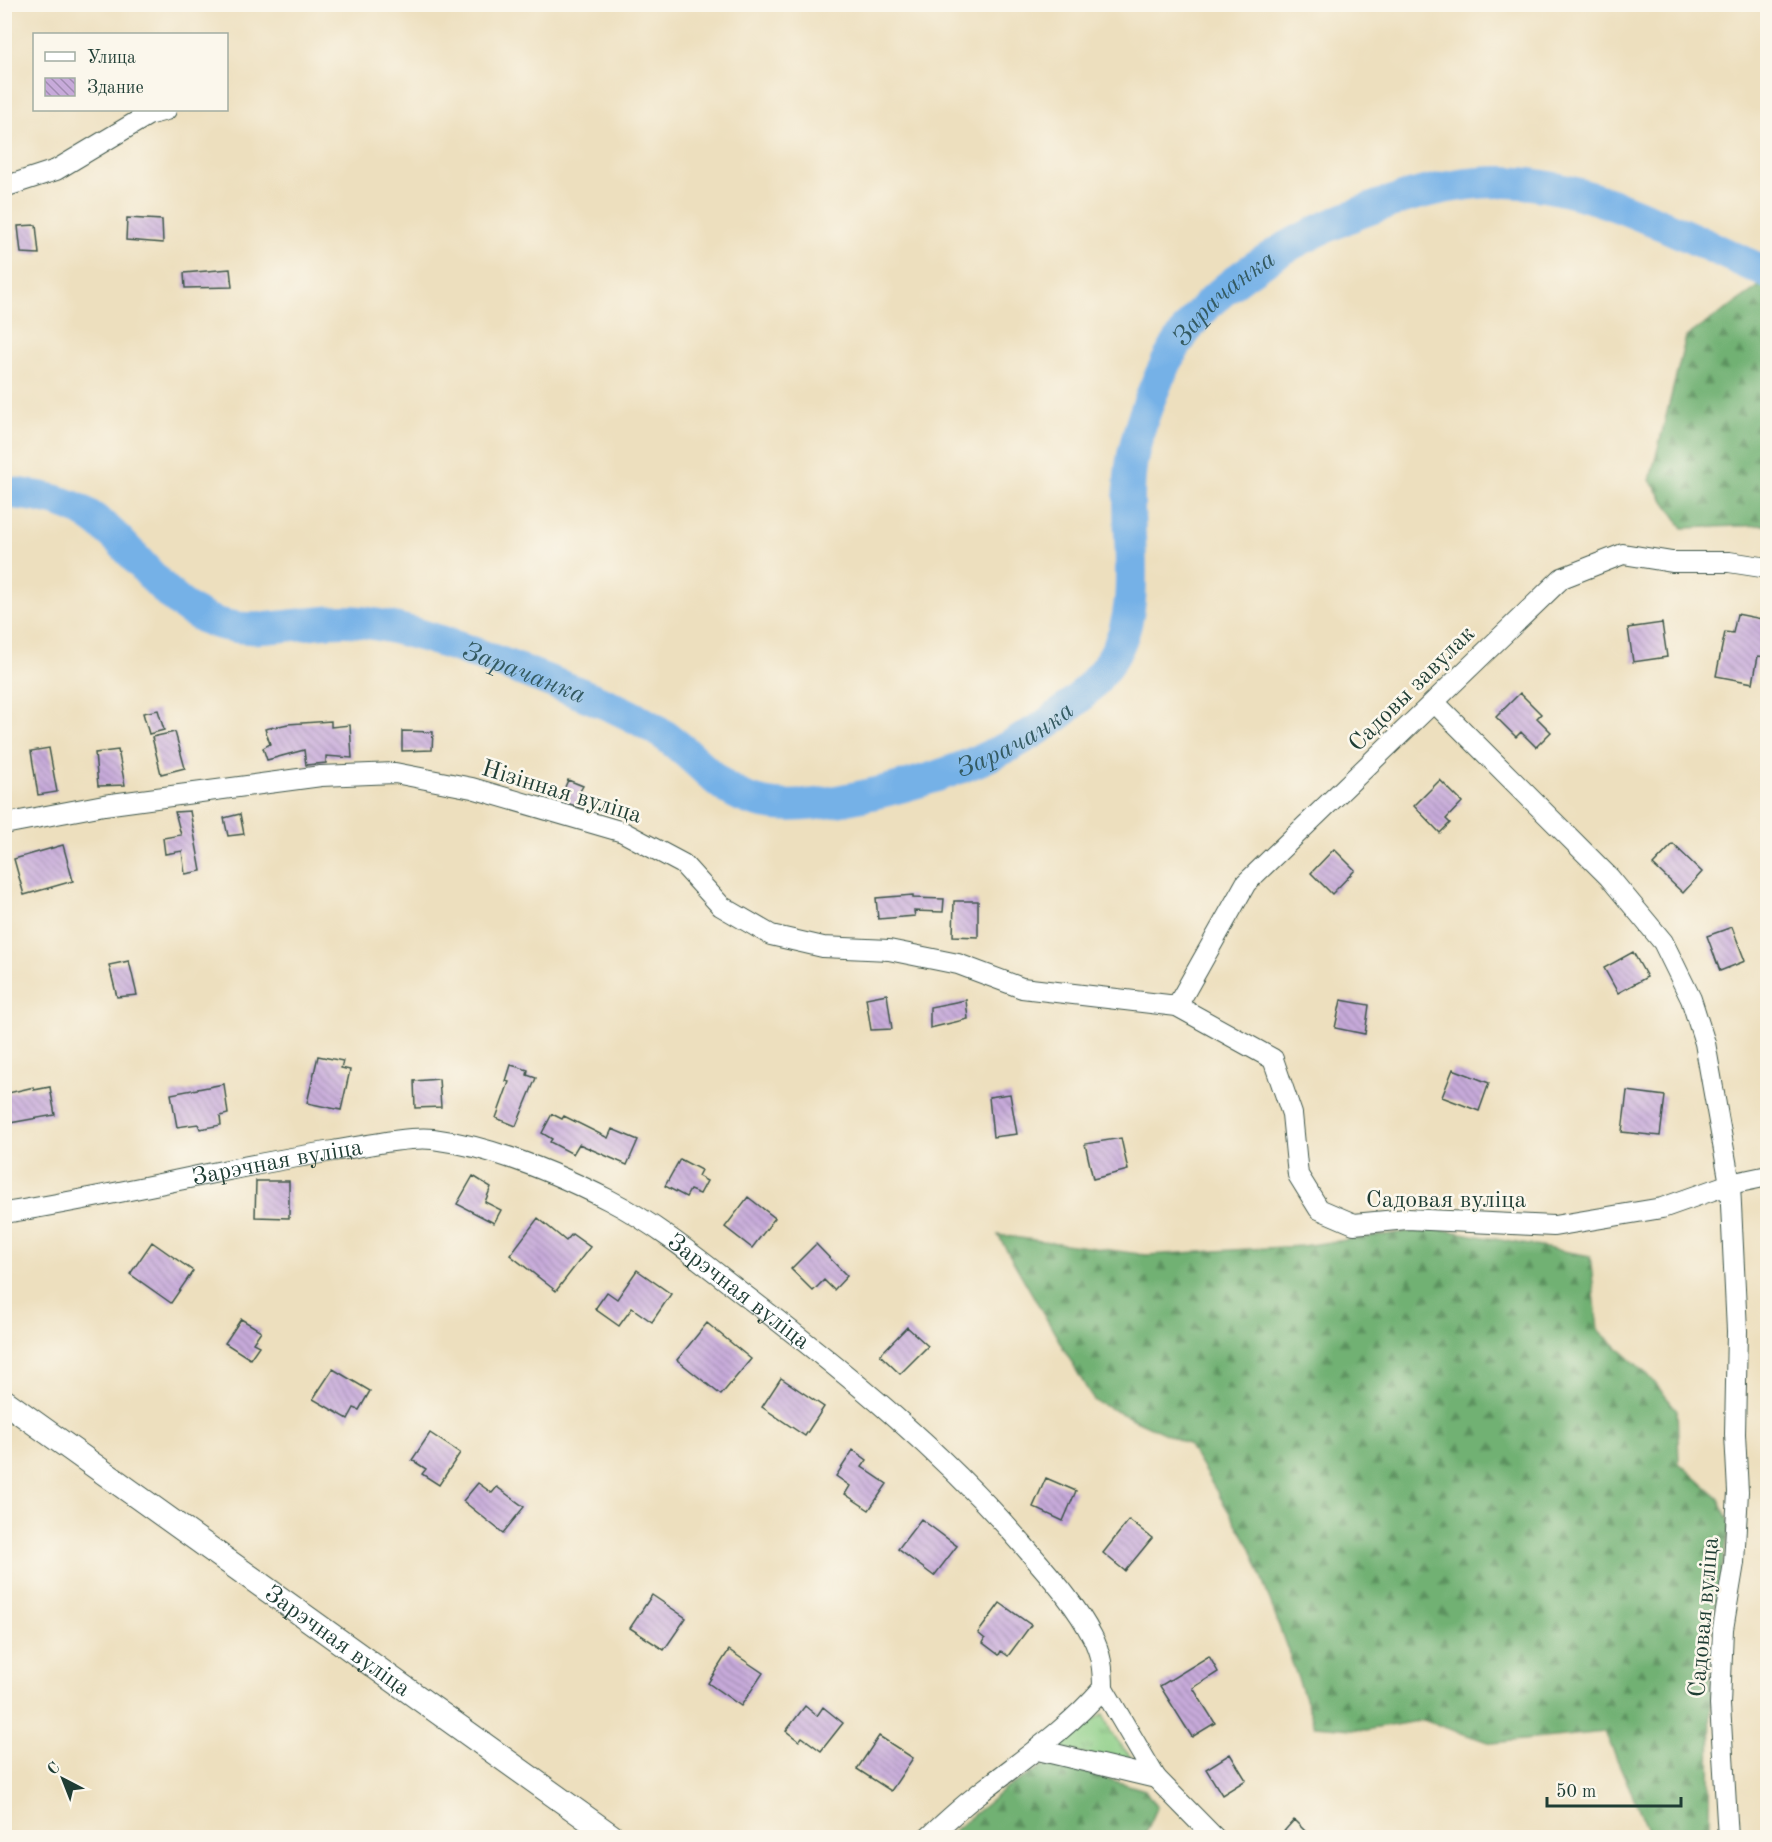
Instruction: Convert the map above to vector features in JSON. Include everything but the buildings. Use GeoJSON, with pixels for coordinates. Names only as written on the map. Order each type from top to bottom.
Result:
{"type":"FeatureCollection","features":[{"type":"Feature","properties":{"kind":"street"},"geometry":{"type":"LineString","coordinates":[[4,187],[56,170],[148,115],[162,111]]}},
{"type":"Feature","properties":{"kind":"street","name":"Садовы завулак"},"geometry":{"type":"LineString","coordinates":[[1177,1006],[1246,883],[1562,578],[1623,554],[1672,562],[1729,562],[1767,568]]}},
{"type":"Feature","properties":{"kind":"street","name":"Садовая вуліца"},"geometry":{"type":"LineString","coordinates":[[1435,703],[1609,877],[1663,942],[1691,999],[1705,1043],[1730,1184],[1737,1331],[1735,1434],[1738,1492],[1734,1563],[1723,1629],[1720,1705],[1728,1838]]}},
{"type":"Feature","properties":{"kind":"street","name":"Нізінная вуліца"},"geometry":{"type":"LineString","coordinates":[[4,824],[104,805],[321,776],[395,773],[472,788],[623,832],[683,864],[721,906],[771,935],[823,946],[889,950],[958,963],[1022,988],[1177,1006]]}},
{"type":"Feature","properties":{"kind":"street","name":"Садовая вуліца"},"geometry":{"type":"LineString","coordinates":[[1177,1006],[1273,1059],[1292,1114],[1298,1174],[1319,1209],[1354,1224],[1407,1220],[1554,1226],[1662,1208],[1730,1184]]}},
{"type":"Feature","properties":{"kind":"street","name":"Зарэчная вуліца"},"geometry":{"type":"LineString","coordinates":[[4,1214],[128,1191],[246,1164],[429,1138],[500,1154],[546,1171],[612,1201],[672,1241],[859,1384],[937,1453],[1004,1523],[1056,1584],[1092,1636],[1102,1663],[1103,1688]]}},
{"type":"Feature","properties":{"kind":"street"},"geometry":{"type":"LineString","coordinates":[[1730,1184],[1767,1176]]}},
{"type":"Feature","properties":{"kind":"street","name":"Зарэчная вуліца"},"geometry":{"type":"LineString","coordinates":[[4,1401],[614,1838]]}},
{"type":"Feature","properties":{"kind":"street"},"geometry":{"type":"LineString","coordinates":[[928,1838],[976,1796],[1038,1750],[1082,1712],[1103,1688],[1156,1778],[1215,1838]]}},
{"type":"Feature","properties":{"kind":"street"},"geometry":{"type":"LineString","coordinates":[[1038,1750],[1156,1778]]}},
{"type":"Feature","properties":{"kind":"green space"},"geometry":{"type":"Polygon","coordinates":[[[1767,281],[1767,525],[1683,528],[1650,480],[1686,337],[1767,281]]]}},
{"type":"Feature","properties":{"kind":"green space"},"geometry":{"type":"Polygon","coordinates":[[[1434,1228],[1590,1256],[1598,1330],[1648,1375],[1677,1410],[1679,1463],[1719,1499],[1730,1525],[1711,1632],[1710,1832],[1649,1832],[1605,1732],[1491,1743],[1423,1720],[1366,1730],[1315,1726],[1251,1548],[1188,1444],[1094,1401],[998,1235],[1147,1255],[1302,1246],[1434,1228]]]}},
{"type":"Feature","properties":{"kind":"green space"},"geometry":{"type":"Polygon","coordinates":[[[1103,1714],[1112,1734],[1139,1767],[1058,1747],[1103,1714]]]}},
{"type":"Feature","properties":{"kind":"green space"},"geometry":{"type":"Polygon","coordinates":[[[1043,1766],[1075,1769],[1145,1790],[1157,1808],[1144,1837],[945,1838],[1005,1789],[1043,1766]]]}},
{"type":"Feature","properties":{"kind":"waterway","name":"Зарачанка"},"geometry":{"type":"LineString","coordinates":[[4,492],[53,500],[80,510],[98,521],[171,596],[206,619],[244,628],[322,622],[361,622],[437,640],[516,668],[628,714],[664,735],[715,779],[744,797],[775,805],[825,803],[916,783],[992,754],[1028,736],[1061,714],[1089,688],[1112,658],[1123,635],[1129,610],[1131,584],[1130,476],[1134,450],[1157,381],[1174,348],[1195,319],[1222,292],[1256,266],[1295,243],[1337,222],[1381,205],[1425,192],[1467,184],[1505,182],[1539,185],[1573,192],[1607,203],[1673,229],[1768,273]]}}]}
